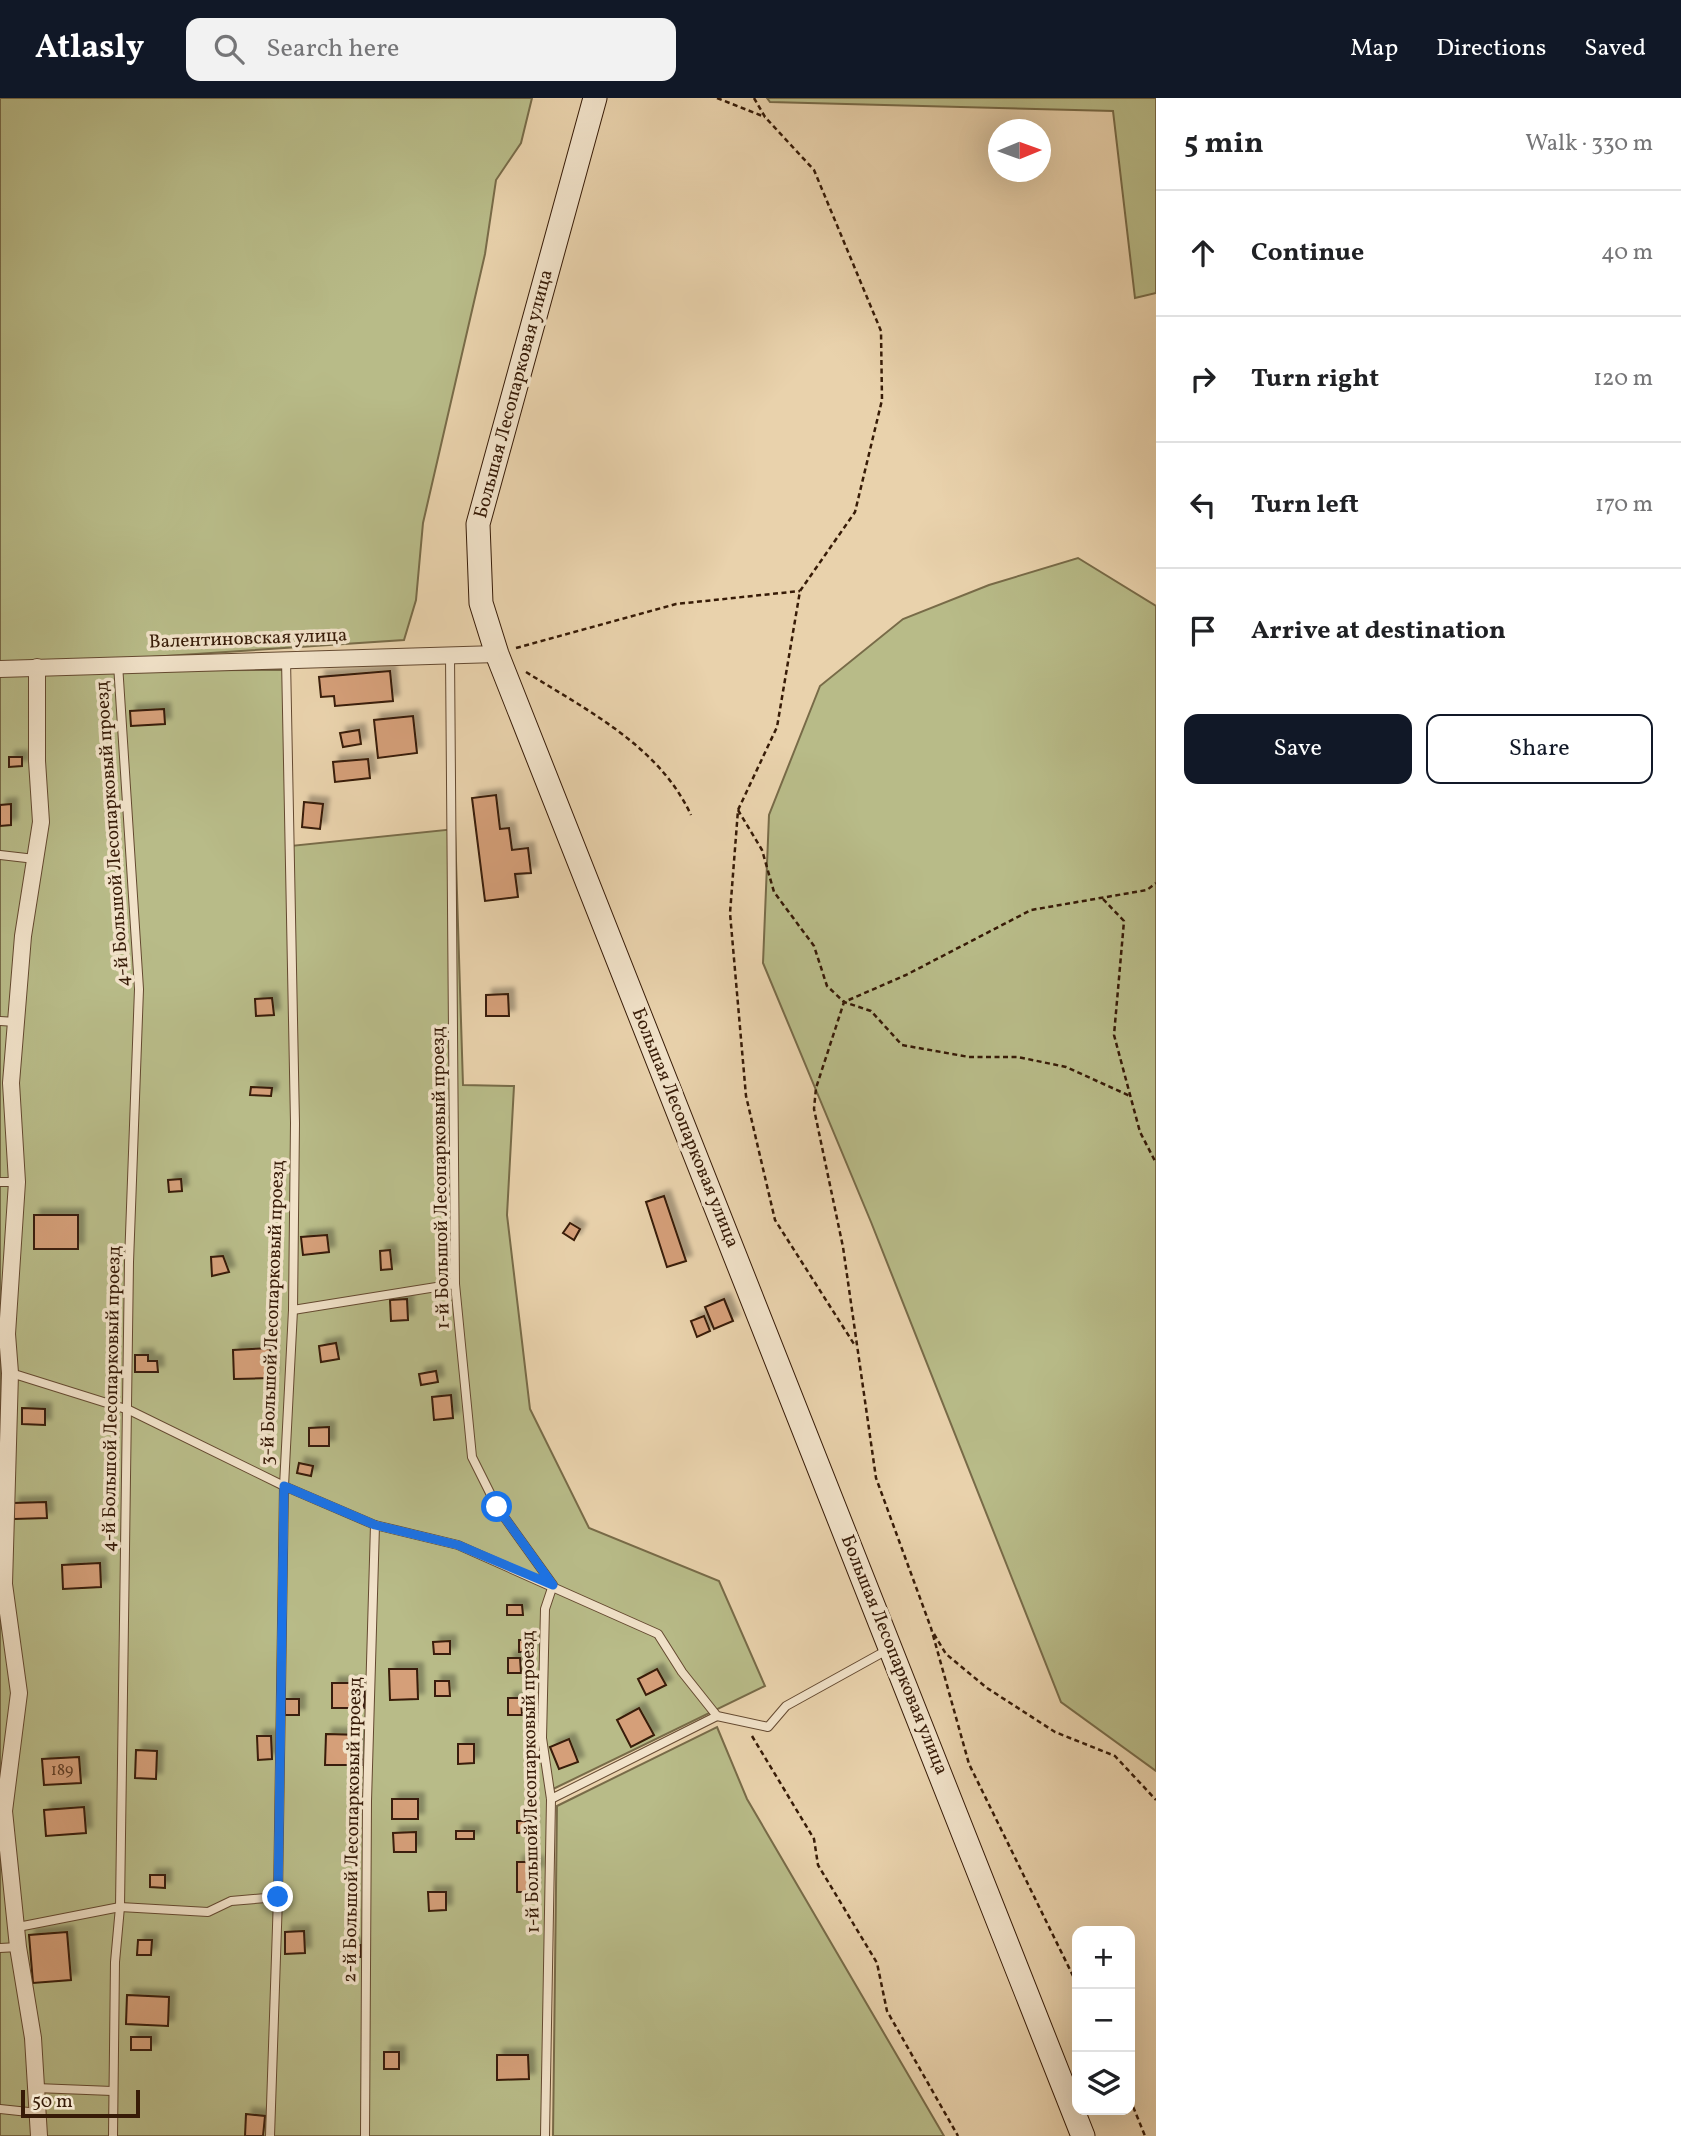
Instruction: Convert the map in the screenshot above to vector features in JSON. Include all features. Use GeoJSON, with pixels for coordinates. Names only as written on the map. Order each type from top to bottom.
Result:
{"type":"FeatureCollection","features":[{"type":"Feature","properties":{"kind":"main road","name":"Большая Лесопарковая улица"},"geometry":{"type":"LineString","coordinates":[[595,98],[478,524],[481,603],[497,654],[1083,2136]]}},
{"type":"Feature","properties":{"kind":"street","name":"Валентиновская улица"},"geometry":{"type":"LineString","coordinates":[[0,669],[497,654]]}},
{"type":"Feature","properties":{"kind":"street"},"geometry":{"type":"LineString","coordinates":[[37,667],[37,761],[41,821],[8,1022],[17,1182],[4,1334],[10,1373],[2,1584],[19,1693],[2,1810],[18,1927],[18,1947],[33,2038],[38,2136]]}},
{"type":"Feature","properties":{"kind":"lane","name":"1-й Большой Лесопарковый проезд"},"geometry":{"type":"LineString","coordinates":[[450,655],[455,1284],[472,1457],[497,1507],[553,1585],[545,1609],[542,1738],[551,1799],[545,2136]]}},
{"type":"Feature","properties":{"kind":"lane","name":"3-й Большой Лесопарковый проезд"},"geometry":{"type":"LineString","coordinates":[[270,2136],[278,1897],[284,1486],[293,1310],[295,1123],[286,659]]}},
{"type":"Feature","properties":{"kind":"lane","name":"4-й Большой Лесопарковый проезд"},"geometry":{"type":"LineString","coordinates":[[113,2136],[112,2091],[120,1907],[129,1262],[139,989],[118,664]]}},
{"type":"Feature","properties":{"kind":"lane"},"geometry":{"type":"LineString","coordinates":[[0,855],[36,859]]}},
{"type":"Feature","properties":{"kind":"lane"},"geometry":{"type":"LineString","coordinates":[[0,1182],[17,1182]]}},
{"type":"Feature","properties":{"kind":"lane"},"geometry":{"type":"LineString","coordinates":[[293,1310],[455,1284]]}},
{"type":"Feature","properties":{"kind":"lane"},"geometry":{"type":"LineString","coordinates":[[10,1373],[129,1410],[284,1486],[375,1525],[458,1545],[658,1634],[682,1672],[717,1716],[768,1727],[786,1706],[892,1648]]}},
{"type":"Feature","properties":{"kind":"lane","name":"2-й Большой Лесопарковый проезд"},"geometry":{"type":"LineString","coordinates":[[365,2136],[367,1801],[375,1525]]}},
{"type":"Feature","properties":{"kind":"lane"},"geometry":{"type":"LineString","coordinates":[[551,1799],[717,1716]]}},
{"type":"Feature","properties":{"kind":"lane"},"geometry":{"type":"LineString","coordinates":[[18,1927],[120,1907],[208,1912],[231,1901],[278,1897]]}},
{"type":"Feature","properties":{"kind":"lane"},"geometry":{"type":"LineString","coordinates":[[0,1948],[18,1947]]}},
{"type":"Feature","properties":{"kind":"lane"},"geometry":{"type":"LineString","coordinates":[[36,2088],[112,2091]]}},
{"type":"Feature","properties":{"kind":"lane"},"geometry":{"type":"LineString","coordinates":[[0,2109],[38,2113]]}},
{"type":"Feature","properties":{"kind":"path"},"geometry":{"type":"LineString","coordinates":[[717,98],[765,117]]}},
{"type":"Feature","properties":{"kind":"path"},"geometry":{"type":"LineString","coordinates":[[754,98],[765,117],[814,170],[881,331],[882,400],[855,512],[800,592],[777,727],[738,810],[730,913],[746,1096],[775,1220],[856,1346]]}},
{"type":"Feature","properties":{"kind":"path"},"geometry":{"type":"LineString","coordinates":[[497,654],[618,618],[676,604],[800,592]]}},
{"type":"Feature","properties":{"kind":"path"},"geometry":{"type":"LineString","coordinates":[[497,654],[626,735],[680,792],[691,814]]}},
{"type":"Feature","properties":{"kind":"path"},"geometry":{"type":"LineString","coordinates":[[738,810],[762,850],[775,891],[814,946],[827,986],[844,1002],[871,1011],[902,1045],[969,1056],[1018,1057],[1054,1065],[1130,1096]]}},
{"type":"Feature","properties":{"kind":"path"},"geometry":{"type":"LineString","coordinates":[[1072,1974],[969,1764],[931,1628],[876,1478],[843,1247],[814,1109],[817,1088],[844,1002],[905,975],[1031,910],[1147,890],[1156,883]]}},
{"type":"Feature","properties":{"kind":"path"},"geometry":{"type":"LineString","coordinates":[[1102,898],[1124,921],[1114,1035],[1140,1132],[1156,1163]]}},
{"type":"Feature","properties":{"kind":"path"},"geometry":{"type":"LineString","coordinates":[[931,1628],[946,1654],[987,1688],[1055,1732],[1115,1756],[1156,1800]]}},
{"type":"Feature","properties":{"kind":"path"},"geometry":{"type":"LineString","coordinates":[[745,1724],[814,1839],[818,1865],[877,1963],[887,2011],[958,2136]]}},
{"type":"Feature","properties":{"kind":"path"},"geometry":{"type":"LineString","coordinates":[[1135,2112],[1144,2136]]}},
{"type":"Feature","properties":{"kind":"green space"},"geometry":{"type":"Polygon","coordinates":[[[0,98],[532,98],[521,143],[496,180],[485,254],[423,523],[416,600],[404,640],[0,667],[0,98]]]}},
{"type":"Feature","properties":{"kind":"green space"},"geometry":{"type":"Polygon","coordinates":[[[767,98],[1156,98],[1156,293],[1135,298],[1113,111],[770,102],[767,98]]]}},
{"type":"Feature","properties":{"kind":"green space"},"geometry":{"type":"Polygon","coordinates":[[[1078,558],[1156,606],[1156,1771],[1061,1702],[871,1222],[763,963],[769,815],[820,686],[903,619],[989,585],[1078,558]]]}},
{"type":"Feature","properties":{"kind":"green space"},"geometry":{"type":"Polygon","coordinates":[[[287,670],[291,846],[455,829],[463,1085],[514,1086],[507,1215],[530,1409],[589,1528],[719,1581],[765,1686],[549,1791],[542,2136],[0,2136],[0,671],[287,670]]]}},
{"type":"Feature","properties":{"kind":"green space"},"geometry":{"type":"Polygon","coordinates":[[[717,1727],[747,1799],[944,2136],[553,2136],[557,1806],[717,1727]]]}},
{"type":"Feature","properties":{"kind":"building"},"geometry":{"type":"Polygon","coordinates":[[[390,671],[393,701],[335,706],[334,696],[321,697],[319,677],[390,671]]]}},
{"type":"Feature","properties":{"kind":"building"},"geometry":{"type":"Polygon","coordinates":[[[164,709],[165,724],[131,726],[130,711],[164,709]]]}},
{"type":"Feature","properties":{"kind":"building"},"geometry":{"type":"Polygon","coordinates":[[[413,716],[417,753],[378,758],[374,720],[413,716]]]}},
{"type":"Feature","properties":{"kind":"building"},"geometry":{"type":"Polygon","coordinates":[[[359,730],[361,744],[343,747],[340,733],[359,730]]]}},
{"type":"Feature","properties":{"kind":"building"},"geometry":{"type":"Polygon","coordinates":[[[9,757],[22,757],[22,766],[9,767],[9,757]]]}},
{"type":"Feature","properties":{"kind":"building"},"geometry":{"type":"Polygon","coordinates":[[[368,759],[370,778],[335,782],[333,762],[368,759]]]}},
{"type":"Feature","properties":{"kind":"building"},"geometry":{"type":"Polygon","coordinates":[[[496,795],[500,829],[509,828],[512,850],[528,848],[531,873],[515,874],[518,897],[485,901],[472,798],[496,795]]]}},
{"type":"Feature","properties":{"kind":"building"},"geometry":{"type":"Polygon","coordinates":[[[304,802],[323,804],[320,829],[302,827],[304,802]]]}},
{"type":"Feature","properties":{"kind":"building"},"geometry":{"type":"Polygon","coordinates":[[[11,804],[11,825],[0,826],[0,805],[11,804]]]}},
{"type":"Feature","properties":{"kind":"building"},"geometry":{"type":"Polygon","coordinates":[[[508,994],[509,1016],[486,1016],[486,995],[508,994]]]}},
{"type":"Feature","properties":{"kind":"building"},"geometry":{"type":"Polygon","coordinates":[[[272,998],[274,1015],[256,1016],[255,999],[272,998]]]}},
{"type":"Feature","properties":{"kind":"building"},"geometry":{"type":"Polygon","coordinates":[[[251,1087],[272,1088],[271,1096],[250,1095],[251,1087]]]}},
{"type":"Feature","properties":{"kind":"building"},"geometry":{"type":"Polygon","coordinates":[[[181,1179],[182,1191],[169,1192],[168,1180],[181,1179]]]}},
{"type":"Feature","properties":{"kind":"building"},"geometry":{"type":"Polygon","coordinates":[[[664,1196],[686,1261],[667,1267],[646,1202],[664,1196]]]}},
{"type":"Feature","properties":{"kind":"building"},"geometry":{"type":"Polygon","coordinates":[[[34,1215],[78,1215],[78,1249],[34,1249],[34,1215]]]}},
{"type":"Feature","properties":{"kind":"building"},"geometry":{"type":"Polygon","coordinates":[[[570,1223],[580,1229],[574,1240],[563,1233],[570,1223]]]}},
{"type":"Feature","properties":{"kind":"building"},"geometry":{"type":"Polygon","coordinates":[[[327,1235],[329,1252],[303,1255],[301,1237],[327,1235]]]}},
{"type":"Feature","properties":{"kind":"building"},"geometry":{"type":"Polygon","coordinates":[[[390,1250],[392,1269],[381,1270],[380,1251],[390,1250]]]}},
{"type":"Feature","properties":{"kind":"building"},"geometry":{"type":"Polygon","coordinates":[[[223,1256],[229,1272],[212,1276],[211,1257],[223,1256]]]}},
{"type":"Feature","properties":{"kind":"building"},"geometry":{"type":"Polygon","coordinates":[[[407,1299],[408,1320],[391,1321],[390,1300],[407,1299]]]}},
{"type":"Feature","properties":{"kind":"building"},"geometry":{"type":"Polygon","coordinates":[[[724,1299],[733,1321],[714,1329],[705,1307],[724,1299]]]}},
{"type":"Feature","properties":{"kind":"building"},"geometry":{"type":"Polygon","coordinates":[[[704,1316],[710,1331],[697,1337],[691,1321],[704,1316]]]}},
{"type":"Feature","properties":{"kind":"building"},"geometry":{"type":"Polygon","coordinates":[[[336,1343],[339,1359],[321,1362],[319,1346],[336,1343]]]}},
{"type":"Feature","properties":{"kind":"building"},"geometry":{"type":"Polygon","coordinates":[[[270,1348],[272,1378],[234,1379],[233,1350],[270,1348]]]}},
{"type":"Feature","properties":{"kind":"building"},"geometry":{"type":"Polygon","coordinates":[[[135,1355],[148,1355],[148,1361],[157,1361],[158,1372],[135,1372],[135,1355]]]}},
{"type":"Feature","properties":{"kind":"building"},"geometry":{"type":"Polygon","coordinates":[[[436,1371],[438,1382],[421,1385],[419,1374],[436,1371]]]}},
{"type":"Feature","properties":{"kind":"building"},"geometry":{"type":"Polygon","coordinates":[[[451,1395],[453,1418],[434,1420],[432,1397],[451,1395]]]}},
{"type":"Feature","properties":{"kind":"building"},"geometry":{"type":"Polygon","coordinates":[[[22,1408],[45,1409],[45,1425],[22,1424],[22,1408]]]}},
{"type":"Feature","properties":{"kind":"building"},"geometry":{"type":"Polygon","coordinates":[[[329,1427],[329,1446],[309,1446],[309,1428],[329,1427]]]}},
{"type":"Feature","properties":{"kind":"building"},"geometry":{"type":"Polygon","coordinates":[[[299,1463],[313,1466],[311,1476],[297,1473],[299,1463]]]}},
{"type":"Feature","properties":{"kind":"building"},"geometry":{"type":"Polygon","coordinates":[[[46,1502],[47,1518],[14,1519],[13,1503],[46,1502]]]}},
{"type":"Feature","properties":{"kind":"building"},"geometry":{"type":"Polygon","coordinates":[[[100,1563],[101,1587],[63,1589],[62,1565],[100,1563]]]}},
{"type":"Feature","properties":{"kind":"building"},"geometry":{"type":"Polygon","coordinates":[[[507,1605],[522,1605],[523,1615],[507,1615],[507,1605]]]}},
{"type":"Feature","properties":{"kind":"building"},"geometry":{"type":"Polygon","coordinates":[[[519,1640],[534,1640],[534,1652],[519,1652],[519,1640]]]}},
{"type":"Feature","properties":{"kind":"building"},"geometry":{"type":"Polygon","coordinates":[[[450,1641],[450,1654],[434,1654],[433,1642],[450,1641]]]}},
{"type":"Feature","properties":{"kind":"building"},"geometry":{"type":"Polygon","coordinates":[[[508,1658],[520,1658],[521,1673],[508,1673],[508,1658]]]}},
{"type":"Feature","properties":{"kind":"building"},"geometry":{"type":"Polygon","coordinates":[[[389,1669],[417,1669],[418,1699],[390,1700],[389,1669]]]}},
{"type":"Feature","properties":{"kind":"building"},"geometry":{"type":"Polygon","coordinates":[[[657,1669],[666,1685],[646,1695],[638,1679],[657,1669]]]}},
{"type":"Feature","properties":{"kind":"building"},"geometry":{"type":"Polygon","coordinates":[[[435,1681],[449,1681],[450,1696],[435,1696],[435,1681]]]}},
{"type":"Feature","properties":{"kind":"building"},"geometry":{"type":"Polygon","coordinates":[[[332,1683],[364,1683],[364,1708],[332,1708],[332,1683]]]}},
{"type":"Feature","properties":{"kind":"building"},"geometry":{"type":"Polygon","coordinates":[[[508,1698],[521,1698],[522,1715],[508,1715],[508,1698]]]}},
{"type":"Feature","properties":{"kind":"building"},"geometry":{"type":"Polygon","coordinates":[[[285,1699],[299,1699],[299,1715],[285,1715],[285,1699]]]}},
{"type":"Feature","properties":{"kind":"building"},"geometry":{"type":"Polygon","coordinates":[[[639,1708],[654,1735],[631,1747],[617,1720],[639,1708]]]}},
{"type":"Feature","properties":{"kind":"building"},"geometry":{"type":"Polygon","coordinates":[[[326,1734],[362,1735],[362,1765],[325,1765],[326,1734]]]}},
{"type":"Feature","properties":{"kind":"building"},"geometry":{"type":"Polygon","coordinates":[[[257,1736],[271,1736],[272,1759],[258,1760],[257,1736]]]}},
{"type":"Feature","properties":{"kind":"building"},"geometry":{"type":"Polygon","coordinates":[[[569,1739],[578,1762],[559,1769],[550,1747],[569,1739]]]}},
{"type":"Feature","properties":{"kind":"building"},"geometry":{"type":"Polygon","coordinates":[[[458,1744],[474,1744],[474,1763],[458,1764],[458,1744]]]}},
{"type":"Feature","properties":{"kind":"building"},"geometry":{"type":"Polygon","coordinates":[[[136,1750],[157,1751],[156,1779],[135,1778],[136,1750]]]}},
{"type":"Feature","properties":{"kind":"building"},"geometry":{"type":"Polygon","coordinates":[[[79,1757],[81,1783],[44,1785],[42,1759],[79,1757]]]}},
{"type":"Feature","properties":{"kind":"building"},"geometry":{"type":"Polygon","coordinates":[[[392,1799],[418,1799],[418,1819],[392,1819],[392,1799]]]}},
{"type":"Feature","properties":{"kind":"building"},"geometry":{"type":"Polygon","coordinates":[[[84,1807],[86,1833],[46,1836],[44,1810],[84,1807]]]}},
{"type":"Feature","properties":{"kind":"building"},"geometry":{"type":"Polygon","coordinates":[[[517,1821],[531,1821],[532,1832],[517,1833],[517,1821]]]}},
{"type":"Feature","properties":{"kind":"building"},"geometry":{"type":"Polygon","coordinates":[[[456,1831],[474,1831],[474,1839],[456,1839],[456,1831]]]}},
{"type":"Feature","properties":{"kind":"building"},"geometry":{"type":"Polygon","coordinates":[[[416,1832],[416,1852],[394,1852],[393,1833],[416,1832]]]}},
{"type":"Feature","properties":{"kind":"building"},"geometry":{"type":"Polygon","coordinates":[[[517,1862],[537,1862],[538,1872],[533,1872],[533,1892],[517,1892],[517,1862]]]}},
{"type":"Feature","properties":{"kind":"building"},"geometry":{"type":"Polygon","coordinates":[[[150,1875],[165,1875],[165,1888],[150,1887],[150,1875]]]}},
{"type":"Feature","properties":{"kind":"building"},"geometry":{"type":"Polygon","coordinates":[[[428,1892],[446,1892],[446,1910],[429,1911],[428,1892]]]}},
{"type":"Feature","properties":{"kind":"building"},"geometry":{"type":"Polygon","coordinates":[[[304,1931],[305,1953],[285,1954],[285,1932],[304,1931]]]}},
{"type":"Feature","properties":{"kind":"building"},"geometry":{"type":"Polygon","coordinates":[[[67,1932],[71,1980],[33,1983],[29,1935],[67,1932]]]}},
{"type":"Feature","properties":{"kind":"building"},"geometry":{"type":"Polygon","coordinates":[[[138,1940],[152,1940],[151,1955],[137,1955],[138,1940]]]}},
{"type":"Feature","properties":{"kind":"building"},"geometry":{"type":"Polygon","coordinates":[[[345,1945],[361,1945],[361,1957],[345,1957],[345,1945]]]}},
{"type":"Feature","properties":{"kind":"building"},"geometry":{"type":"Polygon","coordinates":[[[127,1995],[169,1997],[168,2026],[126,2024],[127,1995]]]}},
{"type":"Feature","properties":{"kind":"building"},"geometry":{"type":"Polygon","coordinates":[[[131,2037],[151,2037],[151,2050],[131,2050],[131,2037]]]}},
{"type":"Feature","properties":{"kind":"building"},"geometry":{"type":"Polygon","coordinates":[[[384,2052],[399,2052],[399,2069],[384,2069],[384,2052]]]}},
{"type":"Feature","properties":{"kind":"building"},"geometry":{"type":"Polygon","coordinates":[[[497,2055],[528,2055],[529,2079],[497,2080],[497,2055]]]}},
{"type":"Feature","properties":{"kind":"building"},"geometry":{"type":"Polygon","coordinates":[[[246,2114],[265,2116],[263,2136],[245,2136],[246,2114]]]}},
{"type":"Feature","properties":{"kind":"route"},"geometry":{"type":"LineString","coordinates":[[278,1897],[284,1486],[375,1525],[458,1545],[553,1585],[497,1507]]}}]}
